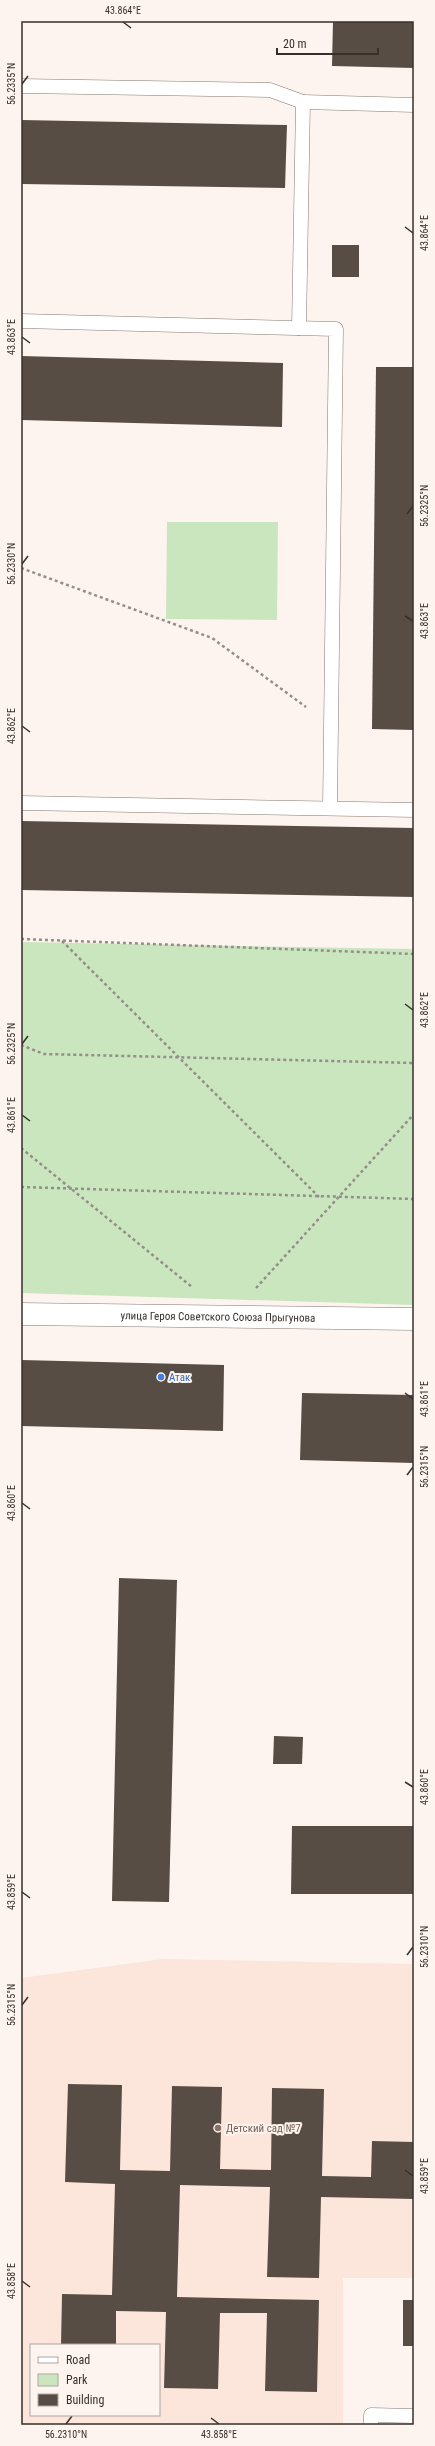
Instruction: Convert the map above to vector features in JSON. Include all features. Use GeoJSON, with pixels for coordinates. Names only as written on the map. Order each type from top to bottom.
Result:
{"type":"FeatureCollection","features":[{"type":"Feature","properties":{"kind":"street","name":"улица Героя Советского Союза Прыгунова"},"geometry":{"type":"LineString","coordinates":[[21,1314],[414,1320]]}},
{"type":"Feature","properties":{"kind":"lane"},"geometry":{"type":"LineString","coordinates":[[21,86],[270,90],[303,102],[414,105]]}},
{"type":"Feature","properties":{"kind":"lane"},"geometry":{"type":"LineString","coordinates":[[299,328],[303,102]]}},
{"type":"Feature","properties":{"kind":"lane"},"geometry":{"type":"LineString","coordinates":[[21,321],[336,329],[330,808]]}},
{"type":"Feature","properties":{"kind":"lane"},"geometry":{"type":"LineString","coordinates":[[21,803],[414,810]]}},
{"type":"Feature","properties":{"kind":"lane"},"geometry":{"type":"LineString","coordinates":[[371,2425],[371,2415],[414,2416]]}},
{"type":"Feature","properties":{"kind":"path"},"geometry":{"type":"LineString","coordinates":[[21,568],[212,638],[331,726]]}},
{"type":"Feature","properties":{"kind":"path"},"geometry":{"type":"LineString","coordinates":[[21,939],[414,954]]}},
{"type":"Feature","properties":{"kind":"path"},"geometry":{"type":"LineString","coordinates":[[61,941],[320,1198]]}},
{"type":"Feature","properties":{"kind":"path"},"geometry":{"type":"LineString","coordinates":[[21,1045],[44,1054],[414,1063]]}},
{"type":"Feature","properties":{"kind":"path"},"geometry":{"type":"LineString","coordinates":[[21,1148],[230,1317],[414,1114]]}},
{"type":"Feature","properties":{"kind":"path"},"geometry":{"type":"LineString","coordinates":[[21,1187],[320,1198],[414,1199]]}},
{"type":"Feature","properties":{"kind":"shaded area","name":"Детский сад №7"},"geometry":{"type":"Polygon","coordinates":[[[163,1959],[414,1964],[414,2278],[343,2278],[343,2425],[21,2425],[21,1978],[163,1959]]]}},
{"type":"Feature","properties":{"kind":"green space"},"geometry":{"type":"Polygon","coordinates":[[[167,522],[278,522],[277,620],[166,619],[167,522]]]}},
{"type":"Feature","properties":{"kind":"green space"},"geometry":{"type":"Polygon","coordinates":[[[21,942],[414,949],[414,1305],[21,1293],[21,942]]]}},
{"type":"Feature","properties":{"kind":"building"},"geometry":{"type":"Polygon","coordinates":[[[333,21],[414,21],[414,68],[332,66],[333,21]]]}},
{"type":"Feature","properties":{"kind":"building"},"geometry":{"type":"Polygon","coordinates":[[[21,120],[287,125],[285,188],[21,184],[21,120]]]}},
{"type":"Feature","properties":{"kind":"building"},"geometry":{"type":"Polygon","coordinates":[[[332,245],[359,245],[359,277],[332,277],[332,245]]]}},
{"type":"Feature","properties":{"kind":"building"},"geometry":{"type":"Polygon","coordinates":[[[21,356],[283,363],[282,427],[21,420],[21,356]]]}},
{"type":"Feature","properties":{"kind":"building"},"geometry":{"type":"Polygon","coordinates":[[[376,367],[414,367],[414,730],[372,729],[376,367]]]}},
{"type":"Feature","properties":{"kind":"building"},"geometry":{"type":"Polygon","coordinates":[[[21,821],[414,828],[414,897],[21,890],[21,821]]]}},
{"type":"Feature","properties":{"kind":"building"},"geometry":{"type":"Polygon","coordinates":[[[21,1360],[224,1365],[223,1431],[21,1426],[21,1360]]]}},
{"type":"Feature","properties":{"kind":"building"},"geometry":{"type":"Polygon","coordinates":[[[302,1393],[414,1395],[414,1463],[300,1460],[302,1393]]]}},
{"type":"Feature","properties":{"kind":"building"},"geometry":{"type":"Polygon","coordinates":[[[119,1578],[177,1580],[169,1902],[112,1901],[119,1578]]]}},
{"type":"Feature","properties":{"kind":"building"},"geometry":{"type":"Polygon","coordinates":[[[274,1736],[303,1737],[302,1764],[273,1764],[274,1736]]]}},
{"type":"Feature","properties":{"kind":"building"},"geometry":{"type":"Polygon","coordinates":[[[292,1826],[414,1826],[414,1894],[291,1894],[292,1826]]]}},
{"type":"Feature","properties":{"kind":"building"},"geometry":{"type":"Polygon","coordinates":[[[68,2084],[122,2085],[120,2170],[170,2171],[172,2086],[222,2087],[220,2169],[271,2170],[272,2088],[324,2089],[322,2176],[371,2177],[372,2141],[414,2142],[414,2199],[321,2197],[319,2278],[267,2277],[270,2187],[180,2185],[177,2297],[319,2300],[317,2392],[265,2391],[267,2313],[220,2313],[218,2389],[164,2388],[166,2312],[116,2311],[116,2344],[61,2344],[62,2294],[112,2295],[115,2184],[65,2182],[68,2084]]]}},
{"type":"Feature","properties":{"kind":"building"},"geometry":{"type":"Polygon","coordinates":[[[403,2300],[414,2300],[414,2346],[403,2346],[403,2300]]]}},
{"type":"Feature","properties":{"kind":"place","name":"Атак"},"geometry":{"type":"Point","coordinates":[161,1377]}},
{"type":"Feature","properties":{"kind":"place","name":"Детский сад №7"},"geometry":{"type":"Point","coordinates":[218,2128]}}]}
